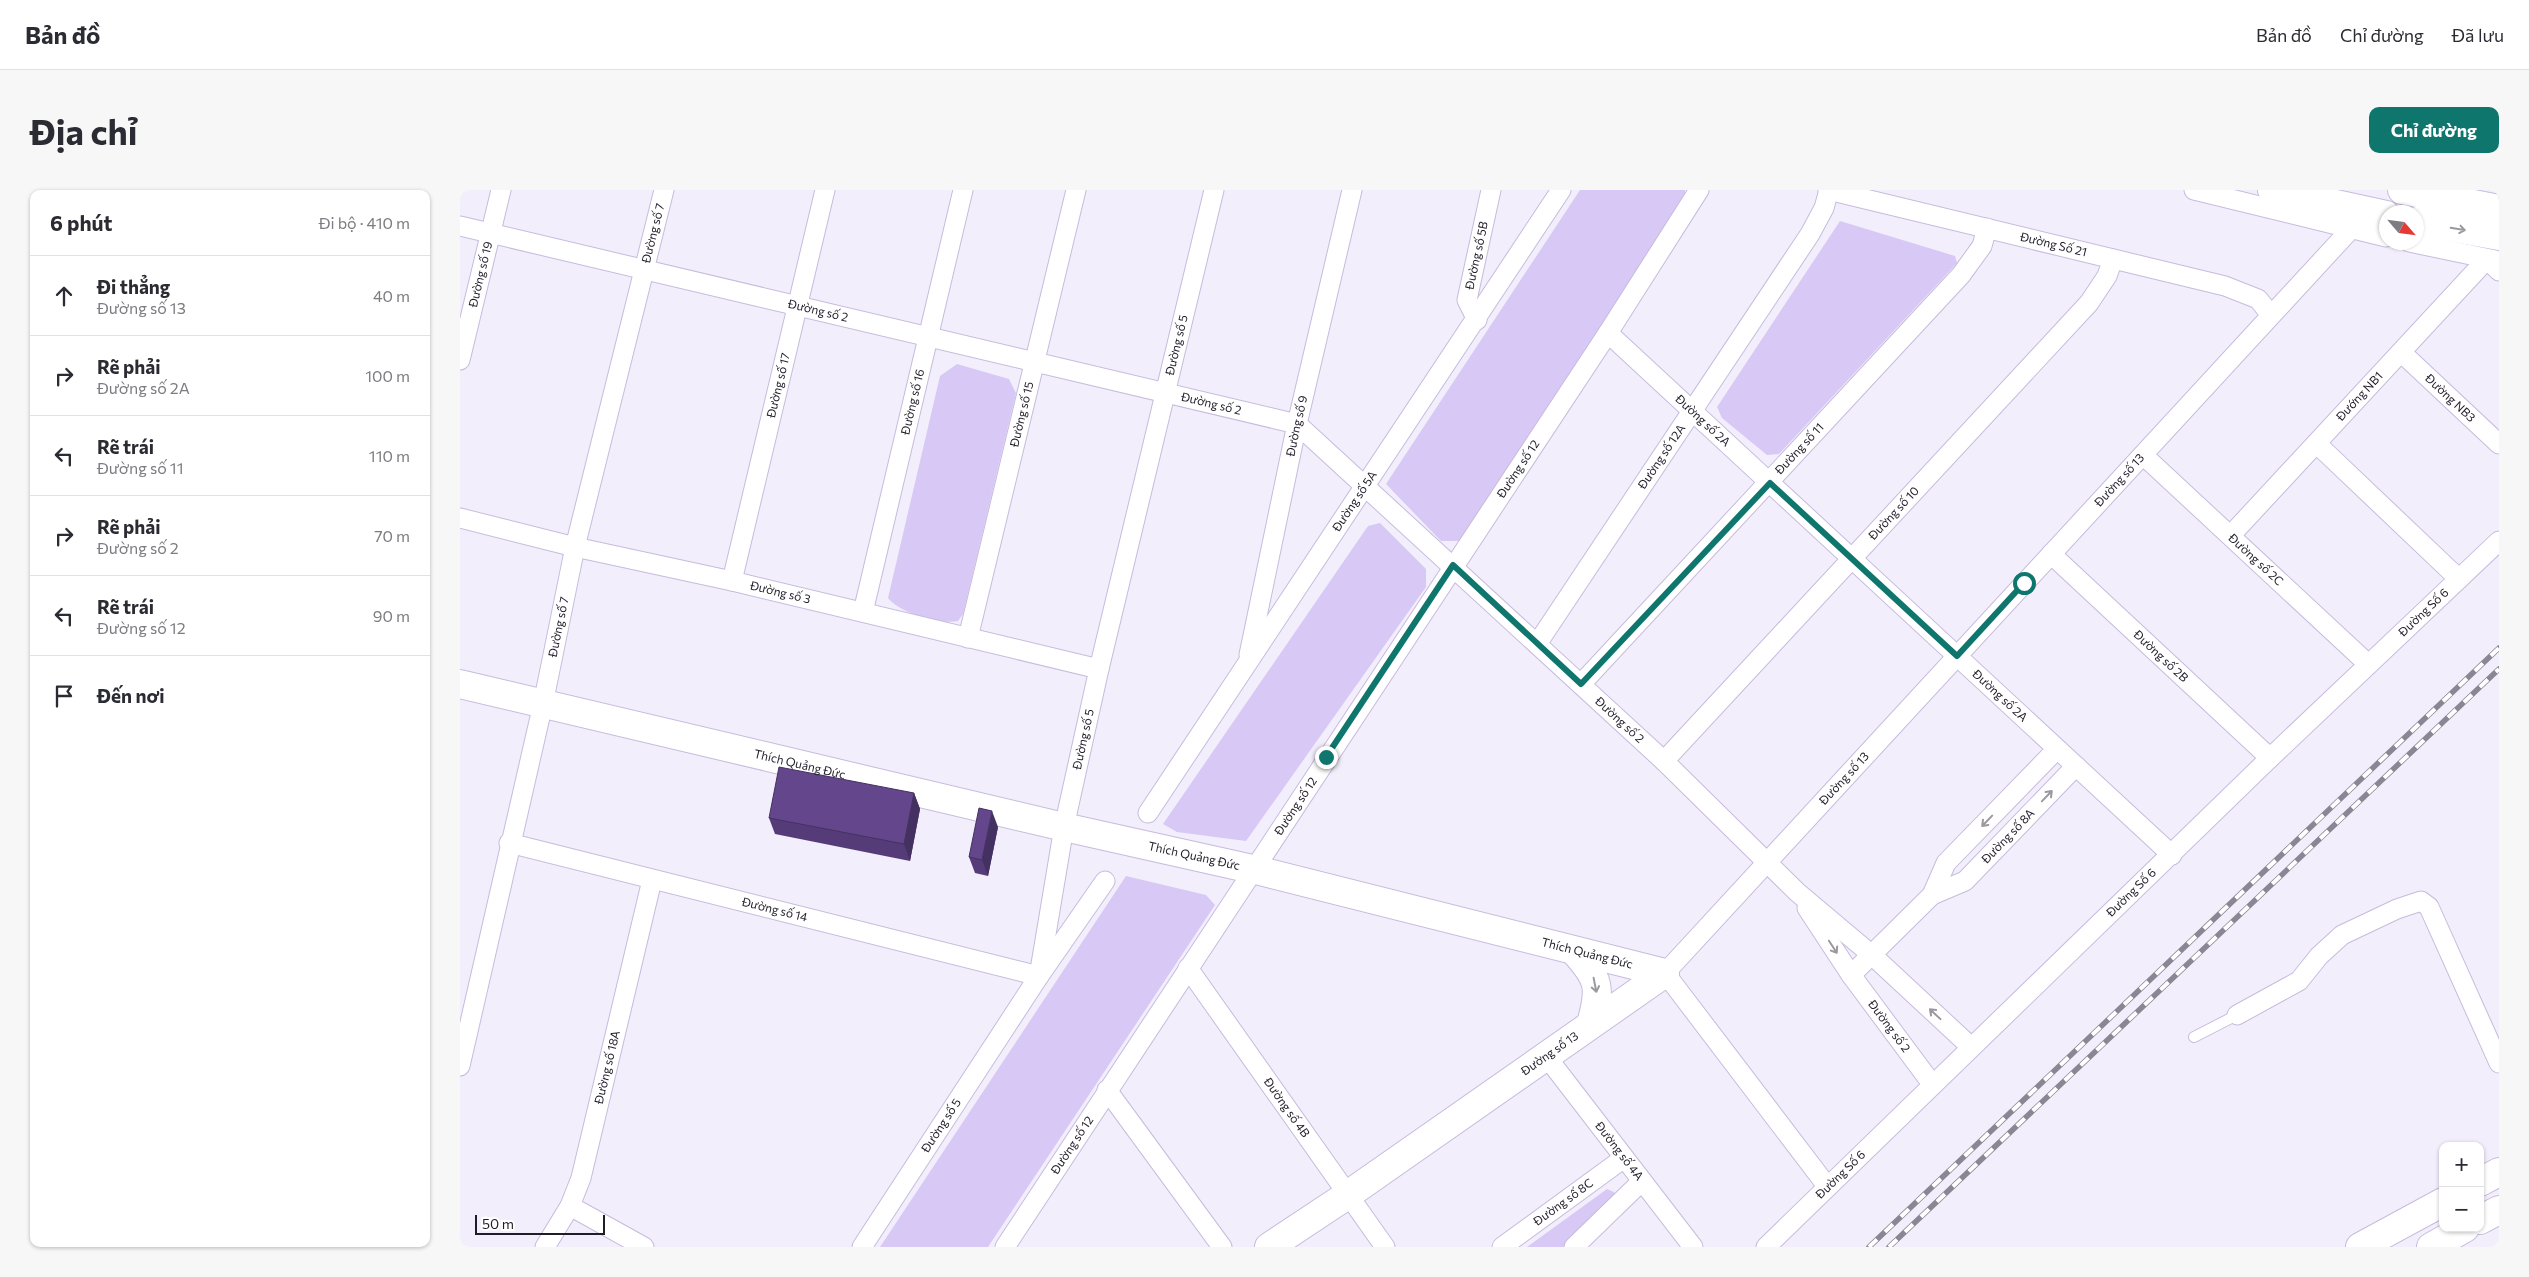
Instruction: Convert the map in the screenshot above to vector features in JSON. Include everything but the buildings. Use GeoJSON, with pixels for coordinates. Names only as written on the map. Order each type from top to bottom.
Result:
{"type":"FeatureCollection","features":[{"type":"Feature","properties":{"kind":"street","name":"Đường số 19"},"geometry":{"type":"LineString","coordinates":[[460,360],[501,190]]}},
{"type":"Feature","properties":{"kind":"street","name":"Đường số 7"},"geometry":{"type":"LineString","coordinates":[[460,1066],[509,843],[543,704],[575,547],[664,190]]}},
{"type":"Feature","properties":{"kind":"street","name":"Đường số 17"},"geometry":{"type":"LineString","coordinates":[[732,580],[825,190]]}},
{"type":"Feature","properties":{"kind":"street","name":"Đường số 16"},"geometry":{"type":"LineString","coordinates":[[863,612],[963,190]]}},
{"type":"Feature","properties":{"kind":"street","name":"Đường số 15"},"geometry":{"type":"LineString","coordinates":[[968,638],[1076,190]]}},
{"type":"Feature","properties":{"kind":"street","name":"Đường số 5"},"geometry":{"type":"LineString","coordinates":[[862,1247],[1039,976],[1064,828],[1099,669],[1214,190]]}},
{"type":"Feature","properties":{"kind":"street","name":"Đường số 9"},"geometry":{"type":"LineString","coordinates":[[1248,665],[1297,424],[1352,190]]}},
{"type":"Feature","properties":{"kind":"street","name":"Đường số 5B"},"geometry":{"type":"LineString","coordinates":[[1477,320],[1467,300],[1491,190]]}},
{"type":"Feature","properties":{"kind":"street","name":"Đường số 5A"},"geometry":{"type":"LineString","coordinates":[[1148,813],[1248,665],[1365,484],[1477,320],[1561,190]]}},
{"type":"Feature","properties":{"kind":"street","name":"Đường số 12"},"geometry":{"type":"LineString","coordinates":[[1005,1247],[1252,869],[1608,333],[1699,190]]}},
{"type":"Feature","properties":{"kind":"street","name":"Đường Số 21"},"geometry":{"type":"LineString","coordinates":[[1829,190],[2225,286],[2258,299],[2271,315]]}},
{"type":"Feature","properties":{"kind":"street","name":"Đường số 12A"},"geometry":{"type":"LineString","coordinates":[[1537,644],[1810,234],[1824,208],[1829,190]]}},
{"type":"Feature","properties":{"kind":"street"},"geometry":{"type":"LineString","coordinates":[[2194,190],[2348,218],[2379,216]]}},
{"type":"Feature","properties":{"kind":"street"},"geometry":{"type":"LineString","coordinates":[[2272,190],[2348,218],[2379,234]]}},
{"type":"Feature","properties":{"kind":"street"},"geometry":{"type":"LineString","coordinates":[[2402,190],[2499,208]]}},
{"type":"Feature","properties":{"kind":"street","name":"Đường số 13"},"geometry":{"type":"LineString","coordinates":[[1269,1247],[1349,1194],[1665,973],[2271,315],[2348,218]]}},
{"type":"Feature","properties":{"kind":"street"},"geometry":{"type":"LineString","coordinates":[[2424,225],[2496,257]]}},
{"type":"Feature","properties":{"kind":"street","name":"Đường số 2"},"geometry":{"type":"LineString","coordinates":[[460,226],[1297,424],[1365,484],[1664,761],[1797,892],[1873,956],[1971,1047]]}},
{"type":"Feature","properties":{"kind":"street","name":"Đường số 11"},"geometry":{"type":"LineString","coordinates":[[1581,684],[1770,483],[1961,274],[1982,246],[1987,228]]}},
{"type":"Feature","properties":{"kind":"street"},"geometry":{"type":"LineString","coordinates":[[2424,245],[2496,257]]}},
{"type":"Feature","properties":{"kind":"street","name":"Đướng NB1"},"geometry":{"type":"LineString","coordinates":[[2231,535],[2402,353],[2496,257]]}},
{"type":"Feature","properties":{"kind":"street","name":"Đường số 10"},"geometry":{"type":"LineString","coordinates":[[1664,761],[2089,303],[2107,276],[2113,259]]}},
{"type":"Feature","properties":{"kind":"street","name":"Đường số 2A"},"geometry":{"type":"LineString","coordinates":[[1608,333],[2172,855]]}},
{"type":"Feature","properties":{"kind":"street","name":"Đường NB3"},"geometry":{"type":"LineString","coordinates":[[2402,353],[2499,444]]}},
{"type":"Feature","properties":{"kind":"street"},"geometry":{"type":"LineString","coordinates":[[2317,444],[2459,580]]}},
{"type":"Feature","properties":{"kind":"street","name":"Đường số 2C"},"geometry":{"type":"LineString","coordinates":[[2143,455],[2368,664]]}},
{"type":"Feature","properties":{"kind":"street","name":"Đường số 3"},"geometry":{"type":"LineString","coordinates":[[460,518],[575,547],[732,580],[1099,669]]}},
{"type":"Feature","properties":{"kind":"street","name":"Đường Số 6"},"geometry":{"type":"LineString","coordinates":[[1766,1247],[1826,1186],[2172,855],[2270,758],[2499,541]]}},
{"type":"Feature","properties":{"kind":"street","name":"Đường số 2B"},"geometry":{"type":"LineString","coordinates":[[2051,554],[2270,758]]}},
{"type":"Feature","properties":{"kind":"street","name":"Thích Quảng Đức"},"geometry":{"type":"LineString","coordinates":[[460,684],[1064,828],[1252,869],[1575,952],[1665,973]]}},
{"type":"Feature","properties":{"kind":"street","name":"Đường số 8A"},"geometry":{"type":"LineString","coordinates":[[1851,975],[1873,956],[1932,895],[1946,863],[2057,749]]}},
{"type":"Feature","properties":{"kind":"street","name":"Đường số 8A"},"geometry":{"type":"LineString","coordinates":[[1932,895],[1965,880],[2076,766]]}},
{"type":"Feature","properties":{"kind":"street","name":"Đường số 14"},"geometry":{"type":"LineString","coordinates":[[509,843],[1039,976]]}},
{"type":"Feature","properties":{"kind":"street","name":"Đường số 18A"},"geometry":{"type":"LineString","coordinates":[[545,1247],[570,1206],[581,1178],[652,880]]}},
{"type":"Feature","properties":{"kind":"street"},"geometry":{"type":"LineString","coordinates":[[1039,976],[1105,881]]}},
{"type":"Feature","properties":{"kind":"street","name":"Đường số 2"},"geometry":{"type":"LineString","coordinates":[[1797,892],[1851,975],[1932,1084]]}},
{"type":"Feature","properties":{"kind":"street"},"geometry":{"type":"LineString","coordinates":[[2237,1015],[2299,981],[2319,956],[2342,935],[2397,909],[2421,901],[2429,907],[2499,1063]]}},
{"type":"Feature","properties":{"kind":"street"},"geometry":{"type":"LineString","coordinates":[[1575,952],[1592,971],[1597,986],[1597,1002],[1591,1024]]}},
{"type":"Feature","properties":{"kind":"street","name":"Đường số 4B"},"geometry":{"type":"LineString","coordinates":[[1188,968],[1385,1247]]}},
{"type":"Feature","properties":{"kind":"street"},"geometry":{"type":"LineString","coordinates":[[1665,973],[1826,1186]]}},
{"type":"Feature","properties":{"kind":"street","name":"Đường số 4A"},"geometry":{"type":"LineString","coordinates":[[1546,1056],[1693,1247]]}},
{"type":"Feature","properties":{"kind":"street"},"geometry":{"type":"LineString","coordinates":[[1107,1090],[1222,1247]]}},
{"type":"Feature","properties":{"kind":"street","name":"Đường số 8C"},"geometry":{"type":"LineString","coordinates":[[1502,1247],[1624,1158]]}},
{"type":"Feature","properties":{"kind":"street"},"geometry":{"type":"LineString","coordinates":[[2484,1180],[2499,1172]]}},
{"type":"Feature","properties":{"kind":"street"},"geometry":{"type":"LineString","coordinates":[[1574,1247],[1642,1181]]}},
{"type":"Feature","properties":{"kind":"street"},"geometry":{"type":"LineString","coordinates":[[2360,1247],[2402,1237],[2439,1205]]}},
{"type":"Feature","properties":{"kind":"street"},"geometry":{"type":"LineString","coordinates":[[570,1206],[644,1247]]}},
{"type":"Feature","properties":{"kind":"street"},"geometry":{"type":"LineString","coordinates":[[2484,1218],[2499,1210]]}},
{"type":"Feature","properties":{"kind":"street"},"geometry":{"type":"LineString","coordinates":[[2430,1247],[2458,1232]]}},
{"type":"Feature","properties":{"kind":"lane"},"geometry":{"type":"LineString","coordinates":[[2194,1037],[2237,1015]]}},
{"type":"Feature","properties":{"kind":"shaded area"},"geometry":{"type":"Polygon","coordinates":[[[1580,190],[1685,190],[1685,197],[1460,541],[1441,541],[1386,484],[1580,190]]]}},
{"type":"Feature","properties":{"kind":"shaded area"},"geometry":{"type":"Polygon","coordinates":[[[1840,221],[1955,256],[1957,263],[1779,454],[1767,455],[1722,418],[1717,407],[1840,221]]]}},
{"type":"Feature","properties":{"kind":"shaded area"},"geometry":{"type":"Polygon","coordinates":[[[957,364],[1009,379],[1016,393],[963,614],[958,621],[950,622],[920,617],[901,608],[888,598],[940,376],[957,364]]]}},
{"type":"Feature","properties":{"kind":"shaded area"},"geometry":{"type":"Polygon","coordinates":[[[1380,523],[1426,569],[1426,587],[1246,841],[1177,832],[1163,824],[1368,526],[1380,523]]]}},
{"type":"Feature","properties":{"kind":"shaded area"},"geometry":{"type":"Polygon","coordinates":[[[1126,876],[1206,895],[1215,905],[988,1247],[880,1247],[1126,876]]]}},
{"type":"Feature","properties":{"kind":"shaded area"},"geometry":{"type":"Polygon","coordinates":[[[1607,1189],[1614,1192],[1615,1196],[1610,1205],[1563,1247],[1527,1247],[1607,1189]]]}},
{"type":"Feature","properties":{"kind":"railway"},"geometry":{"type":"LineString","coordinates":[[1869,1247],[2499,648]]}},
{"type":"Feature","properties":{"kind":"railway"},"geometry":{"type":"LineString","coordinates":[[1889,1247],[2499,669]]}},
{"type":"Feature","properties":{"kind":"route"},"geometry":{"type":"LineString","coordinates":[[1326,757],[1453,565],[1581,684],[1770,483],[1957,656],[2024,583]]}}]}
